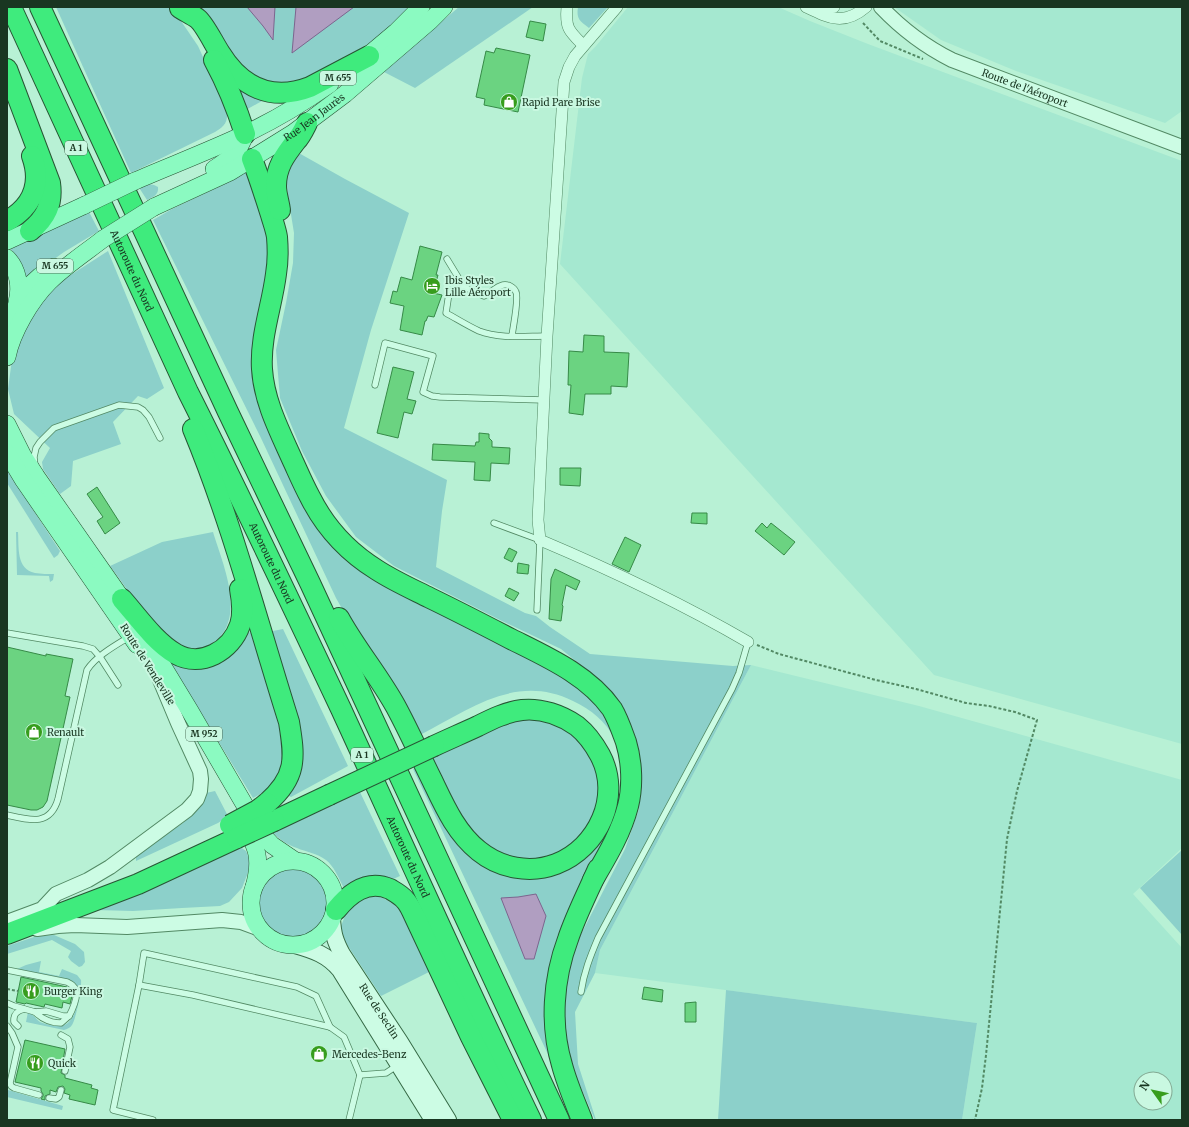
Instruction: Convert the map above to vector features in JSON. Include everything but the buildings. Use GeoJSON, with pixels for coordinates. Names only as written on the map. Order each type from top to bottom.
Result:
{"type":"FeatureCollection","features":[{"type":"Feature","properties":{"kind":"highway","name":"Autoroute du Nord"},"geometry":{"type":"LineString","coordinates":[[11,7],[188,392],[340,708],[484,1024],[531,1120]]}},
{"type":"Feature","properties":{"kind":"highway","name":"A 1"},"geometry":{"type":"LineString","coordinates":[[40,7],[224,405],[310,583],[559,1120]]}},
{"type":"Feature","properties":{"kind":"highway"},"geometry":{"type":"LineString","coordinates":[[179,8],[199,20],[227,65],[234,73],[242,80],[262,90],[280,94],[301,91],[368,56]]}},
{"type":"Feature","properties":{"kind":"highway"},"geometry":{"type":"LineString","coordinates":[[179,8],[208,48],[220,71],[239,115],[245,134]]}},
{"type":"Feature","properties":{"kind":"highway"},"geometry":{"type":"LineString","coordinates":[[7,222],[16,217],[24,208],[33,194],[36,177],[34,163],[13,99],[9,74]]}},
{"type":"Feature","properties":{"kind":"highway"},"geometry":{"type":"LineString","coordinates":[[9,74],[50,183],[51,200],[46,214],[38,225],[30,231]]}},
{"type":"Feature","properties":{"kind":"highway"},"geometry":{"type":"LineString","coordinates":[[276,234],[283,223],[276,184],[278,171],[284,157],[297,140],[307,123]]}},
{"type":"Feature","properties":{"kind":"highway"},"geometry":{"type":"LineString","coordinates":[[252,159],[266,197],[276,234],[278,256],[273,294],[265,326],[263,342],[262,368],[264,381],[272,413],[310,497],[320,515],[344,545],[376,570],[551,659],[577,675],[600,695],[611,708],[623,731],[630,762],[630,792],[628,806],[615,842],[593,880]]}},
{"type":"Feature","properties":{"kind":"highway"},"geometry":{"type":"LineString","coordinates":[[188,392],[185,409],[202,450],[235,546],[289,722],[293,746],[292,768],[288,779],[276,796],[271,812]]}},
{"type":"Feature","properties":{"kind":"highway"},"geometry":{"type":"LineString","coordinates":[[122,599],[162,644],[177,655],[190,659],[201,659],[213,656],[231,641],[237,633],[240,624],[242,598],[233,559],[235,546]]}},
{"type":"Feature","properties":{"kind":"highway"},"geometry":{"type":"LineString","coordinates":[[310,583],[324,589],[346,630],[395,705],[448,812],[464,837],[480,852],[498,862],[517,868],[532,869],[549,867],[578,851],[594,833],[604,815],[608,791],[607,776],[603,761],[593,744],[583,732],[574,724],[560,717],[538,710],[516,711],[432,742]]}},
{"type":"Feature","properties":{"kind":"highway"},"geometry":{"type":"LineString","coordinates":[[7,935],[138,884],[233,831],[271,812],[327,792],[432,742],[497,705],[510,701],[523,700],[552,702],[577,713],[591,724],[602,736],[612,754],[618,777],[619,792],[613,828],[593,880],[567,940],[558,971],[555,1000],[555,1034],[566,1078],[582,1120]]}},
{"type":"Feature","properties":{"kind":"highway"},"geometry":{"type":"LineString","coordinates":[[42,909],[140,871],[209,838],[233,831]]}},
{"type":"Feature","properties":{"kind":"highway"},"geometry":{"type":"LineString","coordinates":[[334,915],[346,898],[362,888],[371,886],[387,888],[397,893],[405,900],[412,911],[471,1037],[513,1120]]}},
{"type":"Feature","properties":{"kind":"main road","name":"Rue Jean Jaurès"},"geometry":{"type":"LineString","coordinates":[[245,134],[306,101],[368,56],[396,32],[421,7]]}},
{"type":"Feature","properties":{"kind":"main road","name":"Rue Jean Jaurès"},"geometry":{"type":"LineString","coordinates":[[252,159],[307,123],[340,98],[430,21],[444,7]]}},
{"type":"Feature","properties":{"kind":"main road"},"geometry":{"type":"LineString","coordinates":[[245,134],[252,159]]}},
{"type":"Feature","properties":{"kind":"main road"},"geometry":{"type":"LineString","coordinates":[[154,207],[234,156],[243,142],[245,134]]}},
{"type":"Feature","properties":{"kind":"main road","name":"M 655"},"geometry":{"type":"LineString","coordinates":[[7,241],[136,181],[245,134]]}},
{"type":"Feature","properties":{"kind":"main road","name":"M 655"},"geometry":{"type":"LineString","coordinates":[[17,304],[34,281],[67,259],[154,207],[230,172],[252,159]]}},
{"type":"Feature","properties":{"kind":"main road"},"geometry":{"type":"LineString","coordinates":[[7,357],[19,325],[44,287],[55,276],[102,239]]}},
{"type":"Feature","properties":{"kind":"main road"},"geometry":{"type":"LineString","coordinates":[[7,258],[13,266],[19,281],[19,297],[17,304],[7,321]]}},
{"type":"Feature","properties":{"kind":"main road"},"geometry":{"type":"LineString","coordinates":[[7,417],[11,447]]}},
{"type":"Feature","properties":{"kind":"main road","name":"M 952"},"geometry":{"type":"LineString","coordinates":[[7,424],[11,447]]}},
{"type":"Feature","properties":{"kind":"main road","name":"Route de Vendeville"},"geometry":{"type":"LineString","coordinates":[[11,447],[36,476],[122,599],[190,711],[261,833],[272,845],[294,860]]}},
{"type":"Feature","properties":{"kind":"main road","name":"Route de Vendeville"},"geometry":{"type":"LineString","coordinates":[[11,447],[24,480],[131,635],[160,680],[253,842],[257,851],[258,860],[258,869],[254,887]]}},
{"type":"Feature","properties":{"kind":"main road"},"geometry":{"type":"LineString","coordinates":[[294,860],[311,864],[325,875],[334,890],[336,902],[334,915],[326,930],[317,938],[307,943],[295,945],[284,944],[273,940],[260,930],[254,920],[251,898],[254,887],[267,869],[283,862],[294,860]]}},
{"type":"Feature","properties":{"kind":"main road","name":"Rue de Seclin"},"geometry":{"type":"LineString","coordinates":[[334,915],[334,939],[342,954],[448,1120]]}},
{"type":"Feature","properties":{"kind":"main road","name":"Rue de Seclin"},"geometry":{"type":"LineString","coordinates":[[295,945],[311,949],[332,961],[340,970],[433,1120]]}},
{"type":"Feature","properties":{"kind":"street"},"geometry":{"type":"LineString","coordinates":[[567,7],[567,25],[583,45]]}},
{"type":"Feature","properties":{"kind":"street"},"geometry":{"type":"LineString","coordinates":[[617,7],[575,56],[569,67],[564,82],[547,336],[538,520],[540,540],[599,565],[644,587],[709,619],[748,642]]}},
{"type":"Feature","properties":{"kind":"street"},"geometry":{"type":"LineString","coordinates":[[806,7],[819,14],[836,19],[853,16],[866,7]]}},
{"type":"Feature","properties":{"kind":"street"},"geometry":{"type":"LineString","coordinates":[[815,7],[834,7]]}},
{"type":"Feature","properties":{"kind":"street","name":"Route de l'Aéroport"},"geometry":{"type":"LineString","coordinates":[[881,7],[909,32],[952,60],[1182,147]]}},
{"type":"Feature","properties":{"kind":"street"},"geometry":{"type":"LineString","coordinates":[[7,922],[42,909],[56,894],[88,880],[110,867],[188,810],[197,799],[201,785],[200,770],[160,680]]}},
{"type":"Feature","properties":{"kind":"street"},"geometry":{"type":"LineString","coordinates":[[7,935],[58,926],[92,925],[127,927],[222,920],[241,922],[260,930]]}},
{"type":"Feature","properties":{"kind":"lane"},"geometry":{"type":"LineString","coordinates":[[447,259],[464,287],[484,296],[490,294],[496,287],[505,285],[512,287],[516,292],[517,299],[512,336]]}},
{"type":"Feature","properties":{"kind":"lane"},"geometry":{"type":"LineString","coordinates":[[464,287],[450,293],[446,313],[480,331],[499,336],[547,336]]}},
{"type":"Feature","properties":{"kind":"lane"},"geometry":{"type":"LineString","coordinates":[[375,385],[385,343],[433,356],[423,392],[432,396],[544,400]]}},
{"type":"Feature","properties":{"kind":"lane"},"geometry":{"type":"LineString","coordinates":[[36,476],[34,457],[36,448],[54,428],[119,405],[138,407],[143,410],[149,417],[160,438]]}},
{"type":"Feature","properties":{"kind":"lane"},"geometry":{"type":"LineString","coordinates":[[494,523],[540,540],[536,610]]}},
{"type":"Feature","properties":{"kind":"lane"},"geometry":{"type":"LineString","coordinates":[[7,633],[93,649],[118,685]]}},
{"type":"Feature","properties":{"kind":"lane"},"geometry":{"type":"LineString","coordinates":[[7,815],[34,821],[46,816],[56,807],[86,670],[92,663],[131,635]]}},
{"type":"Feature","properties":{"kind":"lane"},"geometry":{"type":"LineString","coordinates":[[581,992],[589,960],[598,938],[732,689],[739,673],[748,642]]}},
{"type":"Feature","properties":{"kind":"lane"},"geometry":{"type":"LineString","coordinates":[[153,1120],[113,1110],[139,985],[144,953],[297,987],[316,996],[330,1027]]}},
{"type":"Feature","properties":{"kind":"lane"},"geometry":{"type":"LineString","coordinates":[[7,970],[67,982],[73,985],[77,994],[72,1011],[61,1023],[46,1020],[36,1012]]}},
{"type":"Feature","properties":{"kind":"lane"},"geometry":{"type":"LineString","coordinates":[[139,985],[194,995],[330,1027],[344,1037],[360,1075],[349,1120]]}},
{"type":"Feature","properties":{"kind":"lane"},"geometry":{"type":"LineString","coordinates":[[7,1003],[36,1012],[46,1011],[69,1016]]}},
{"type":"Feature","properties":{"kind":"lane"},"geometry":{"type":"LineString","coordinates":[[18,1026],[14,1022],[15,1015],[18,1011],[24,1009]]}},
{"type":"Feature","properties":{"kind":"lane"},"geometry":{"type":"LineString","coordinates":[[7,1026],[18,1047],[10,1083],[11,1086],[39,1095]]}},
{"type":"Feature","properties":{"kind":"lane"},"geometry":{"type":"LineString","coordinates":[[61,1035],[68,1039],[70,1047],[65,1071]]}},
{"type":"Feature","properties":{"kind":"lane"},"geometry":{"type":"LineString","coordinates":[[360,1075],[386,1073],[398,1065]]}},
{"type":"Feature","properties":{"kind":"lane"},"geometry":{"type":"LineString","coordinates":[[49,1098],[56,1099],[59,1097],[61,1090]]}},
{"type":"Feature","properties":{"kind":"path"},"geometry":{"type":"LineString","coordinates":[[748,642],[779,654],[966,703],[989,706],[1015,712],[1037,720],[1017,791],[1007,839],[986,1055],[982,1088],[975,1120]]}},
{"type":"Feature","properties":{"kind":"path"},"geometry":{"type":"LineString","coordinates":[[7,989],[18,991]]}},
{"type":"Feature","properties":{"kind":"green space"},"geometry":{"type":"Polygon","coordinates":[[[628,7],[778,7],[868,44],[1182,161],[1182,744],[934,675],[560,264],[582,78],[588,54],[628,7]]]}},
{"type":"Feature","properties":{"kind":"green space"},"geometry":{"type":"Polygon","coordinates":[[[894,7],[1182,7],[1182,111],[1165,123],[1016,71],[941,40],[894,7]]]}},
{"type":"Feature","properties":{"kind":"green space"},"geometry":{"type":"Polygon","coordinates":[[[751,665],[919,706],[1182,780],[1182,848],[1133,894],[1182,948],[1182,1120],[962,1120],[977,1023],[595,973],[600,950],[751,665]]]}},
{"type":"Feature","properties":{"kind":"shaded area"},"geometry":{"type":"Polygon","coordinates":[[[56,7],[169,7],[181,21],[198,46],[227,110],[227,118],[225,123],[215,132],[131,173],[56,7]]]}},
{"type":"Feature","properties":{"kind":"shaded area"},"geometry":{"type":"Polygon","coordinates":[[[199,7],[403,7],[409,9],[377,38],[347,58],[293,85],[273,84],[254,77],[236,61],[199,7]]]}},
{"type":"Feature","properties":{"kind":"shaded area"},"geometry":{"type":"Polygon","coordinates":[[[247,7],[275,7],[273,40],[263,26],[247,7]]]}},
{"type":"Feature","properties":{"kind":"shaded area"},"geometry":{"type":"Polygon","coordinates":[[[296,7],[354,7],[292,53],[296,7]]]}},
{"type":"Feature","properties":{"kind":"shaded area"},"geometry":{"type":"Polygon","coordinates":[[[459,7],[533,7],[415,88],[384,72],[421,39],[459,7]]]}},
{"type":"Feature","properties":{"kind":"shaded area"},"geometry":{"type":"Polygon","coordinates":[[[578,7],[608,7],[589,28],[579,19],[578,7]]]}},
{"type":"Feature","properties":{"kind":"shaded area"},"geometry":{"type":"Polygon","coordinates":[[[232,76],[269,97],[244,111],[232,76]]]}},
{"type":"Feature","properties":{"kind":"shaded area"},"geometry":{"type":"Polygon","coordinates":[[[297,152],[409,213],[371,330],[344,428],[447,480],[436,567],[525,613],[536,616],[590,654],[733,666],[751,665],[600,950],[595,973],[575,1012],[578,1064],[596,1120],[569,1060],[564,1018],[566,976],[579,938],[625,849],[639,809],[640,753],[623,707],[595,677],[561,649],[394,566],[356,537],[326,496],[302,451],[280,398],[276,350],[293,263],[294,233],[286,176],[297,152]]]}},
{"type":"Feature","properties":{"kind":"shaded area"},"geometry":{"type":"Polygon","coordinates":[[[248,171],[267,232],[268,252],[267,272],[252,366],[319,525],[559,672],[608,714],[615,739],[602,721],[580,704],[552,693],[532,691],[513,693],[475,705],[420,735],[336,598],[260,436],[153,220],[248,171]]]}},
{"type":"Feature","properties":{"kind":"shaded area"},"geometry":{"type":"Polygon","coordinates":[[[148,184],[158,187],[158,192],[147,200],[138,186],[148,184]]]}},
{"type":"Feature","properties":{"kind":"shaded area"},"geometry":{"type":"Polygon","coordinates":[[[88,210],[99,231],[64,252],[25,280],[16,256],[9,247],[88,210]]]}},
{"type":"Feature","properties":{"kind":"shaded area"},"geometry":{"type":"Polygon","coordinates":[[[108,251],[164,388],[147,399],[138,396],[113,422],[121,444],[73,461],[71,486],[60,494],[43,469],[42,462],[50,448],[14,414],[8,389],[13,352],[33,311],[52,287],[108,251]]]}},
{"type":"Feature","properties":{"kind":"shaded area"},"geometry":{"type":"Polygon","coordinates":[[[7,470],[60,551],[54,558],[7,483],[7,470]]]}},
{"type":"Feature","properties":{"kind":"shaded area"},"geometry":{"type":"Polygon","coordinates":[[[16,532],[18,532],[20,557],[24,567],[35,573],[54,574],[53,580],[50,582],[49,576],[17,575],[16,532]]]}},
{"type":"Feature","properties":{"kind":"shaded area"},"geometry":{"type":"Polygon","coordinates":[[[213,532],[227,577],[230,593],[231,609],[228,624],[221,636],[208,646],[198,649],[187,648],[172,641],[152,623],[110,566],[162,542],[213,532]]]}},
{"type":"Feature","properties":{"kind":"shaded area"},"geometry":{"type":"Polygon","coordinates":[[[283,629],[348,766],[291,797],[285,794],[300,767],[268,632],[283,629]]]}},
{"type":"Feature","properties":{"kind":"shaded area"},"geometry":{"type":"Polygon","coordinates":[[[247,632],[253,633],[281,725],[285,757],[280,773],[267,790],[253,798],[171,664],[174,660],[247,632]]]}},
{"type":"Feature","properties":{"kind":"shaded area"},"geometry":{"type":"Polygon","coordinates":[[[527,719],[551,723],[564,728],[575,736],[592,759],[600,786],[599,802],[587,828],[569,847],[546,858],[520,859],[506,856],[482,843],[464,823],[431,756],[505,724],[527,719]]]}},
{"type":"Feature","properties":{"kind":"shaded area"},"geometry":{"type":"Polygon","coordinates":[[[420,765],[442,814],[528,876],[610,818],[596,862],[572,914],[554,1067],[413,769],[420,765]]]}},
{"type":"Feature","properties":{"kind":"shaded area"},"geometry":{"type":"Polygon","coordinates":[[[359,790],[400,876],[391,880],[377,877],[365,877],[344,888],[334,869],[326,860],[315,854],[290,845],[271,831],[359,790]]]}},
{"type":"Feature","properties":{"kind":"shaded area"},"geometry":{"type":"Polygon","coordinates":[[[215,791],[228,816],[218,823],[136,861],[136,856],[183,823],[199,806],[206,793],[215,791]]]}},
{"type":"Feature","properties":{"kind":"shaded area"},"geometry":{"type":"Polygon","coordinates":[[[239,846],[246,851],[250,860],[249,870],[242,888],[229,902],[220,906],[133,911],[95,910],[239,846]]]}},
{"type":"Feature","properties":{"kind":"shaded area"},"geometry":{"type":"Polygon","coordinates":[[[1182,850],[1182,935],[1140,888],[1182,850]]]}},
{"type":"Feature","properties":{"kind":"shaded area"},"geometry":{"type":"Polygon","coordinates":[[[286,869],[300,869],[312,874],[322,884],[327,896],[327,910],[322,922],[312,932],[300,937],[286,937],[274,932],[264,922],[259,910],[259,896],[264,884],[274,874],[286,869]]]}},
{"type":"Feature","properties":{"kind":"shaded area"},"geometry":{"type":"Polygon","coordinates":[[[536,894],[546,916],[534,959],[525,959],[501,898],[536,894]]]}},
{"type":"Feature","properties":{"kind":"shaded area"},"geometry":{"type":"Polygon","coordinates":[[[373,895],[383,898],[395,905],[402,914],[429,972],[381,996],[344,940],[341,926],[347,911],[354,902],[373,895]]]}},
{"type":"Feature","properties":{"kind":"shaded area"},"geometry":{"type":"Polygon","coordinates":[[[54,935],[75,944],[84,952],[85,962],[82,966],[79,967],[68,957],[71,951],[52,940],[7,954],[7,946],[37,936],[54,935]]]}},
{"type":"Feature","properties":{"kind":"shaded area"},"geometry":{"type":"Polygon","coordinates":[[[41,961],[39,972],[59,976],[62,969],[77,975],[81,980],[80,996],[74,1022],[65,1030],[26,1022],[28,1012],[40,1022],[55,1026],[64,1025],[68,1023],[74,1015],[78,1004],[79,991],[72,982],[17,969],[41,961]]]}},
{"type":"Feature","properties":{"kind":"shaded area"},"geometry":{"type":"Polygon","coordinates":[[[726,990],[977,1023],[962,1120],[718,1120],[726,990]]]}},
{"type":"Feature","properties":{"kind":"shaded area"},"geometry":{"type":"Polygon","coordinates":[[[7,1088],[8,1090],[63,1106],[62,1110],[7,1097],[7,1088]]]}},
{"type":"Feature","properties":{"kind":"place","name":"Rapid Pare Brise"},"geometry":{"type":"Point","coordinates":[509,102]}},
{"type":"Feature","properties":{"kind":"place","name":"Ibis Styles Lille Aéroport"},"geometry":{"type":"Point","coordinates":[432,286]}},
{"type":"Feature","properties":{"kind":"place","name":"Renault"},"geometry":{"type":"Point","coordinates":[34,732]}},
{"type":"Feature","properties":{"kind":"place","name":"Burger King"},"geometry":{"type":"Point","coordinates":[31,991]}},
{"type":"Feature","properties":{"kind":"place","name":"Mercedes-Benz"},"geometry":{"type":"Point","coordinates":[319,1054]}},
{"type":"Feature","properties":{"kind":"place","name":"Quick"},"geometry":{"type":"Point","coordinates":[35,1063]}}]}
